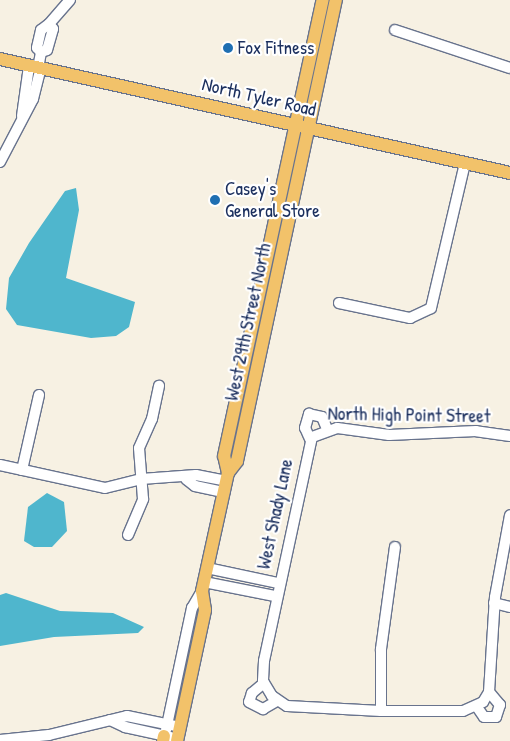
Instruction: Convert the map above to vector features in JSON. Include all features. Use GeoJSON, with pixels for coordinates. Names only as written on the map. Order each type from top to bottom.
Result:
{"type":"FeatureCollection","features":[{"type":"Feature","properties":{"kind":"main road","name":"West 29th Street North"},"geometry":{"type":"LineString","coordinates":[[171,735],[205,610],[203,586],[226,482],[237,461],[296,124],[323,0]]}},
{"type":"Feature","properties":{"kind":"main road","name":"West 29th Street North"},"geometry":{"type":"LineString","coordinates":[[268,288],[310,128],[336,0]]}},
{"type":"Feature","properties":{"kind":"main road","name":"North Tyler Road"},"geometry":{"type":"LineString","coordinates":[[0,59],[510,173]]}},
{"type":"Feature","properties":{"kind":"street"},"geometry":{"type":"LineString","coordinates":[[0,162],[22,116],[33,99],[36,67],[42,52],[47,50],[52,29],[49,24],[70,0]]}},
{"type":"Feature","properties":{"kind":"street"},"geometry":{"type":"LineString","coordinates":[[395,30],[510,68]]}},
{"type":"Feature","properties":{"kind":"street"},"geometry":{"type":"LineString","coordinates":[[339,303],[410,318],[431,308],[465,163]]}},
{"type":"Feature","properties":{"kind":"street"},"geometry":{"type":"LineString","coordinates":[[128,535],[141,510],[142,479],[139,448],[152,419],[159,386]]}},
{"type":"Feature","properties":{"kind":"street"},"geometry":{"type":"LineString","coordinates":[[22,470],[39,395]]}},
{"type":"Feature","properties":{"kind":"street","name":"West Shady Lane"},"geometry":{"type":"LineString","coordinates":[[264,683],[264,661],[278,582],[310,439],[305,428],[309,414],[322,417],[327,429]]}},
{"type":"Feature","properties":{"kind":"street","name":"North High Point Street"},"geometry":{"type":"LineString","coordinates":[[310,439],[327,429],[390,435],[476,431],[510,436]]}},
{"type":"Feature","properties":{"kind":"street"},"geometry":{"type":"LineString","coordinates":[[0,465],[105,488],[142,479],[186,479],[196,475],[226,482]]}},
{"type":"Feature","properties":{"kind":"street"},"geometry":{"type":"LineString","coordinates":[[277,701],[263,709],[248,702],[252,693],[264,683],[277,701],[286,706],[381,712],[463,711],[477,707],[489,692],[494,603],[510,515]]}},
{"type":"Feature","properties":{"kind":"street"},"geometry":{"type":"LineString","coordinates":[[381,712],[381,649],[394,547]]}},
{"type":"Feature","properties":{"kind":"street"},"geometry":{"type":"LineString","coordinates":[[207,568],[278,582]]}},
{"type":"Feature","properties":{"kind":"street"},"geometry":{"type":"LineString","coordinates":[[203,586],[276,596]]}},
{"type":"Feature","properties":{"kind":"street"},"geometry":{"type":"LineString","coordinates":[[494,603],[510,607]]}},
{"type":"Feature","properties":{"kind":"street"},"geometry":{"type":"LineString","coordinates":[[477,707],[484,717],[496,717],[500,705],[489,692]]}},
{"type":"Feature","properties":{"kind":"street"},"geometry":{"type":"LineString","coordinates":[[0,740],[49,735],[110,720],[142,719],[171,735]]}},
{"type":"Feature","properties":{"kind":"street"},"geometry":{"type":"LineString","coordinates":[[140,731],[142,719]]}},
{"type":"Feature","properties":{"kind":"street"},"geometry":{"type":"LineString","coordinates":[[110,720],[140,731],[171,735]]}},
{"type":"Feature","properties":{"kind":"water"},"geometry":{"type":"Polygon","coordinates":[[[76,188],[79,210],[66,278],[135,302],[129,327],[116,336],[91,338],[17,325],[6,309],[9,278],[29,243],[65,191],[76,188]]]}},
{"type":"Feature","properties":{"kind":"water"},"geometry":{"type":"Polygon","coordinates":[[[47,493],[64,502],[67,531],[52,547],[34,547],[24,541],[28,507],[47,493]]]}},
{"type":"Feature","properties":{"kind":"water"},"geometry":{"type":"Polygon","coordinates":[[[6,593],[60,611],[113,613],[144,627],[138,633],[54,637],[0,646],[0,595],[6,593]]]}},
{"type":"Feature","properties":{"kind":"place","name":"Fox Fitness"},"geometry":{"type":"Point","coordinates":[228,48]}},
{"type":"Feature","properties":{"kind":"place","name":"Casey's General Store"},"geometry":{"type":"Point","coordinates":[215,200]}}]}
